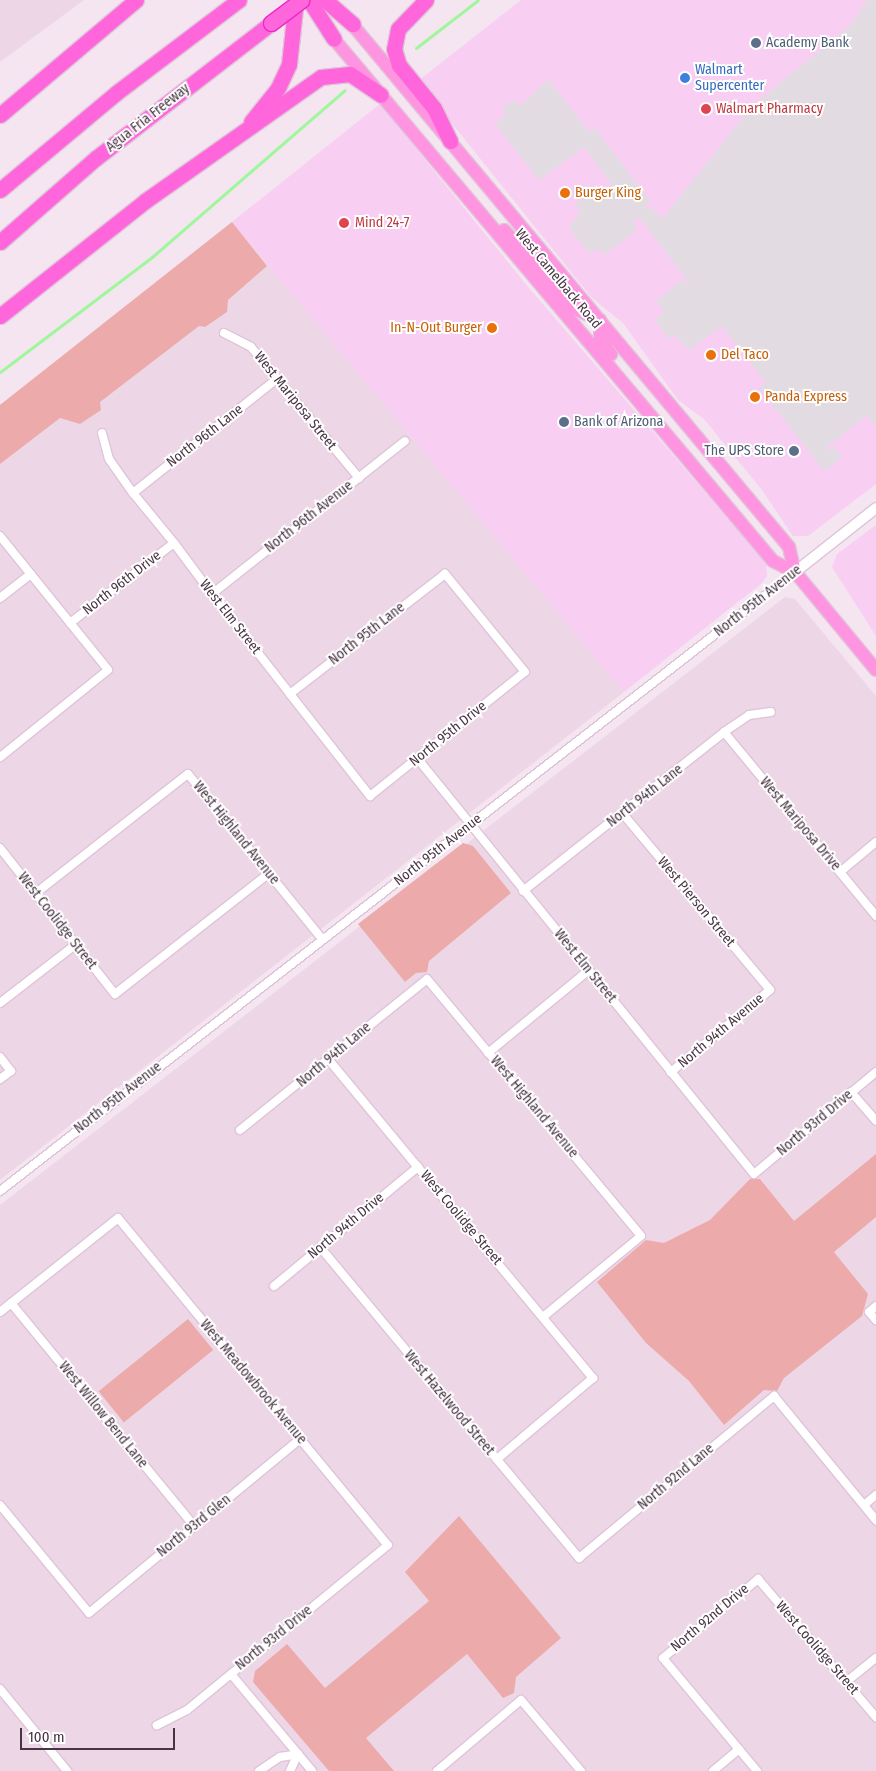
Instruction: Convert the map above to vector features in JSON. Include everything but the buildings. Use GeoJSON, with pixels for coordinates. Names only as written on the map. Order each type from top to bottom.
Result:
{"type":"FeatureCollection","features":[{"type":"Feature","properties":{"kind":"highway"},"geometry":{"type":"LineString","coordinates":[[0,115],[136,0]]}},
{"type":"Feature","properties":{"kind":"highway"},"geometry":{"type":"LineString","coordinates":[[0,190],[109,99],[239,0]]}},
{"type":"Feature","properties":{"kind":"highway"},"geometry":{"type":"LineString","coordinates":[[245,129],[278,88],[289,64],[296,0]]}},
{"type":"Feature","properties":{"kind":"highway","name":"Agua Fria Freeway"},"geometry":{"type":"LineString","coordinates":[[0,242],[96,158],[301,0]]}},
{"type":"Feature","properties":{"kind":"highway"},"geometry":{"type":"LineString","coordinates":[[309,0],[334,39]]}},
{"type":"Feature","properties":{"kind":"highway"},"geometry":{"type":"LineString","coordinates":[[325,0],[352,24]]}},
{"type":"Feature","properties":{"kind":"highway"},"geometry":{"type":"LineString","coordinates":[[426,0],[398,29],[394,49],[399,65],[434,108],[450,141]]}},
{"type":"Feature","properties":{"kind":"highway"},"geometry":{"type":"LineString","coordinates":[[0,316],[245,129],[331,73],[358,77],[381,95]]}},
{"type":"Feature","properties":{"kind":"main road","name":"West Camelback Road"},"geometry":{"type":"LineString","coordinates":[[301,0],[482,213],[773,562],[795,572],[876,670]]}},
{"type":"Feature","properties":{"kind":"main road","name":"West Camelback Road"},"geometry":{"type":"LineString","coordinates":[[332,0],[789,547],[795,572]]}},
{"type":"Feature","properties":{"kind":"main road"},"geometry":{"type":"LineString","coordinates":[[482,213],[517,240],[575,309],[600,320],[600,338],[634,383],[646,410]]}},
{"type":"Feature","properties":{"kind":"street","name":"West Mariposa Street"},"geometry":{"type":"LineString","coordinates":[[224,333],[251,347],[359,478]]}},
{"type":"Feature","properties":{"kind":"street","name":"North 96th Lane"},"geometry":{"type":"LineString","coordinates":[[133,493],[277,379]]}},
{"type":"Feature","properties":{"kind":"street","name":"West Elm Street"},"geometry":{"type":"LineString","coordinates":[[102,433],[109,459],[133,493],[370,796]]}},
{"type":"Feature","properties":{"kind":"street","name":"North 96th Avenue"},"geometry":{"type":"LineString","coordinates":[[212,594],[405,441]]}},
{"type":"Feature","properties":{"kind":"street","name":"North 95th Avenue"},"geometry":{"type":"LineString","coordinates":[[0,1191],[876,508]]}},
{"type":"Feature","properties":{"kind":"street"},"geometry":{"type":"LineString","coordinates":[[0,536],[108,670],[0,758]]}},
{"type":"Feature","properties":{"kind":"street","name":"North 96th Drive"},"geometry":{"type":"LineString","coordinates":[[70,623],[174,543]]}},
{"type":"Feature","properties":{"kind":"street"},"geometry":{"type":"LineString","coordinates":[[0,598],[31,574]]}},
{"type":"Feature","properties":{"kind":"street","name":"North 95th Lane"},"geometry":{"type":"LineString","coordinates":[[290,694],[445,574],[525,672]]}},
{"type":"Feature","properties":{"kind":"street","name":"North 95th Drive"},"geometry":{"type":"LineString","coordinates":[[370,796],[525,672]]}},
{"type":"Feature","properties":{"kind":"street","name":"North 94th Lane"},"geometry":{"type":"LineString","coordinates":[[523,891],[724,732],[749,716],[772,712]]}},
{"type":"Feature","properties":{"kind":"street","name":"West Mariposa Drive"},"geometry":{"type":"LineString","coordinates":[[724,732],[876,916]]}},
{"type":"Feature","properties":{"kind":"street","name":"West Elm Street"},"geometry":{"type":"LineString","coordinates":[[417,758],[470,826],[754,1174]]}},
{"type":"Feature","properties":{"kind":"street","name":"West Highland Avenue"},"geometry":{"type":"LineString","coordinates":[[36,893],[188,774],[322,939]]}},
{"type":"Feature","properties":{"kind":"street","name":"West Pierson Street"},"geometry":{"type":"LineString","coordinates":[[622,814],[770,990]]}},
{"type":"Feature","properties":{"kind":"street"},"geometry":{"type":"LineString","coordinates":[[840,872],[876,842]]}},
{"type":"Feature","properties":{"kind":"street","name":"West Coolidge Street"},"geometry":{"type":"LineString","coordinates":[[0,848],[115,994],[268,874]]}},
{"type":"Feature","properties":{"kind":"street"},"geometry":{"type":"LineString","coordinates":[[0,1003],[75,945]]}},
{"type":"Feature","properties":{"kind":"street"},"geometry":{"type":"LineString","coordinates":[[488,1053],[588,971]]}},
{"type":"Feature","properties":{"kind":"street","name":"North 94th Lane"},"geometry":{"type":"LineString","coordinates":[[240,1130],[426,979]]}},
{"type":"Feature","properties":{"kind":"street","name":"West Highland Avenue"},"geometry":{"type":"LineString","coordinates":[[426,979],[641,1236],[543,1317]]}},
{"type":"Feature","properties":{"kind":"street","name":"North 94th Avenue"},"geometry":{"type":"LineString","coordinates":[[671,1072],[770,990]]}},
{"type":"Feature","properties":{"kind":"street"},"geometry":{"type":"LineString","coordinates":[[0,1057],[10,1071],[0,1079]]}},
{"type":"Feature","properties":{"kind":"street","name":"West Coolidge Street"},"geometry":{"type":"LineString","coordinates":[[328,1059],[593,1378],[497,1459]]}},
{"type":"Feature","properties":{"kind":"street","name":"North 93rd Drive"},"geometry":{"type":"LineString","coordinates":[[754,1174],[876,1072]]}},
{"type":"Feature","properties":{"kind":"street"},"geometry":{"type":"LineString","coordinates":[[851,1092],[876,1122]]}},
{"type":"Feature","properties":{"kind":"street","name":"North 94th Drive"},"geometry":{"type":"LineString","coordinates":[[274,1286],[418,1167]]}},
{"type":"Feature","properties":{"kind":"street","name":"West Meadowbrook Avenue"},"geometry":{"type":"LineString","coordinates":[[11,1303],[118,1218],[388,1545]]}},
{"type":"Feature","properties":{"kind":"street","name":"West Hazelwood Street"},"geometry":{"type":"LineString","coordinates":[[320,1247],[579,1558]]}},
{"type":"Feature","properties":{"kind":"street"},"geometry":{"type":"LineString","coordinates":[[0,1312],[11,1303]]}},
{"type":"Feature","properties":{"kind":"street","name":"West Willow Bend Lane"},"geometry":{"type":"LineString","coordinates":[[11,1303],[194,1526]]}},
{"type":"Feature","properties":{"kind":"street"},"geometry":{"type":"LineString","coordinates":[[876,1306],[869,1312],[876,1320]]}},
{"type":"Feature","properties":{"kind":"street","name":"North 92nd Lane"},"geometry":{"type":"LineString","coordinates":[[579,1558],[774,1396],[864,1505]]}},
{"type":"Feature","properties":{"kind":"street","name":"North 93rd Glen"},"geometry":{"type":"LineString","coordinates":[[0,1505],[89,1613],[300,1439]]}},
{"type":"Feature","properties":{"kind":"street"},"geometry":{"type":"LineString","coordinates":[[876,1495],[864,1505],[876,1520]]}},
{"type":"Feature","properties":{"kind":"street","name":"North 93rd Drive"},"geometry":{"type":"LineString","coordinates":[[157,1725],[187,1710],[388,1545]]}},
{"type":"Feature","properties":{"kind":"street","name":"West Coolidge Street"},"geometry":{"type":"LineString","coordinates":[[758,1579],[876,1717]]}},
{"type":"Feature","properties":{"kind":"street","name":"North 92nd Drive"},"geometry":{"type":"LineString","coordinates":[[739,1749],[663,1658],[758,1579]]}},
{"type":"Feature","properties":{"kind":"street"},"geometry":{"type":"LineString","coordinates":[[846,1682],[876,1658]]}},
{"type":"Feature","properties":{"kind":"street"},"geometry":{"type":"LineString","coordinates":[[231,1674],[312,1771]]}},
{"type":"Feature","properties":{"kind":"street"},"geometry":{"type":"LineString","coordinates":[[0,1689],[67,1771]]}},
{"type":"Feature","properties":{"kind":"street"},"geometry":{"type":"LineString","coordinates":[[437,1771],[521,1700],[581,1771]]}},
{"type":"Feature","properties":{"kind":"street"},"geometry":{"type":"LineString","coordinates":[[713,1771],[739,1749],[757,1771]]}},
{"type":"Feature","properties":{"kind":"street"},"geometry":{"type":"LineString","coordinates":[[259,1771],[280,1757],[298,1754]]}},
{"type":"Feature","properties":{"kind":"street"},"geometry":{"type":"LineString","coordinates":[[290,1771],[298,1754]]}},
{"type":"Feature","properties":{"kind":"shaded area"},"geometry":{"type":"Polygon","coordinates":[[[0,0],[84,0],[0,62],[0,0]]]}},
{"type":"Feature","properties":{"kind":"shaded area"},"geometry":{"type":"Polygon","coordinates":[[[521,0],[876,0],[876,484],[808,536],[793,536],[762,490],[704,419],[678,400],[623,323],[592,298],[418,81],[521,0]]]}},
{"type":"Feature","properties":{"kind":"shaded area"},"geometry":{"type":"Polygon","coordinates":[[[867,0],[876,0],[876,427],[867,415],[826,448],[829,451],[834,446],[842,457],[824,471],[759,388],[766,382],[722,326],[689,350],[675,335],[669,339],[655,320],[664,312],[656,301],[682,280],[690,284],[639,217],[632,222],[637,230],[604,255],[598,248],[590,254],[569,228],[580,211],[575,204],[595,188],[600,195],[612,185],[584,147],[539,180],[495,124],[506,114],[502,108],[514,100],[520,106],[548,79],[589,132],[595,128],[650,201],[645,205],[663,218],[753,105],[849,27],[867,0]]]}},
{"type":"Feature","properties":{"kind":"shaded area"},"geometry":{"type":"Polygon","coordinates":[[[380,104],[528,287],[766,563],[767,576],[762,583],[624,692],[232,222],[380,104]]]}},
{"type":"Feature","properties":{"kind":"shaded area"},"geometry":{"type":"Polygon","coordinates":[[[232,222],[624,692],[0,1180],[0,405],[232,222]]]}},
{"type":"Feature","properties":{"kind":"shaded area"},"geometry":{"type":"Polygon","coordinates":[[[232,222],[267,266],[228,300],[227,312],[205,327],[199,326],[100,402],[101,410],[80,424],[60,418],[0,464],[0,405],[232,222]]]}},
{"type":"Feature","properties":{"kind":"shaded area"},"geometry":{"type":"Polygon","coordinates":[[[876,525],[876,636],[832,567],[837,554],[876,525]]]}},
{"type":"Feature","properties":{"kind":"shaded area"},"geometry":{"type":"Polygon","coordinates":[[[785,597],[795,599],[876,696],[876,1771],[0,1771],[0,1205],[785,597]]]}},
{"type":"Feature","properties":{"kind":"shaded area"},"geometry":{"type":"Polygon","coordinates":[[[463,843],[473,846],[511,893],[429,961],[427,972],[416,973],[405,982],[358,924],[463,843]]]}},
{"type":"Feature","properties":{"kind":"shaded area"},"geometry":{"type":"Polygon","coordinates":[[[876,1154],[876,1217],[834,1252],[868,1294],[862,1316],[784,1378],[777,1391],[764,1390],[724,1425],[689,1381],[646,1343],[597,1282],[646,1240],[664,1243],[710,1220],[750,1179],[760,1179],[794,1221],[876,1154]]]}},
{"type":"Feature","properties":{"kind":"shaded area"},"geometry":{"type":"Polygon","coordinates":[[[188,1319],[213,1350],[124,1422],[99,1391],[188,1319]]]}},
{"type":"Feature","properties":{"kind":"shaded area"},"geometry":{"type":"Polygon","coordinates":[[[459,1516],[561,1638],[516,1677],[514,1693],[503,1698],[467,1654],[366,1738],[394,1771],[329,1771],[253,1682],[255,1671],[287,1644],[325,1688],[429,1601],[405,1572],[459,1516]]]}},
{"type":"Feature","properties":{"kind":"waterway"},"geometry":{"type":"LineString","coordinates":[[416,48],[478,0]]}},
{"type":"Feature","properties":{"kind":"waterway"},"geometry":{"type":"LineString","coordinates":[[0,372],[152,257],[345,90]]}},
{"type":"Feature","properties":{"kind":"place","name":"Academy Bank"},"geometry":{"type":"Point","coordinates":[756,43]}},
{"type":"Feature","properties":{"kind":"place","name":"Walmart Supercenter"},"geometry":{"type":"Point","coordinates":[685,78]}},
{"type":"Feature","properties":{"kind":"place","name":"Walmart Pharmacy"},"geometry":{"type":"Point","coordinates":[706,109]}},
{"type":"Feature","properties":{"kind":"place","name":"Burger King"},"geometry":{"type":"Point","coordinates":[565,193]}},
{"type":"Feature","properties":{"kind":"place","name":"Mind 24-7"},"geometry":{"type":"Point","coordinates":[344,223]}},
{"type":"Feature","properties":{"kind":"place","name":"In-N-Out Burger"},"geometry":{"type":"Point","coordinates":[492,328]}},
{"type":"Feature","properties":{"kind":"place","name":"Del Taco"},"geometry":{"type":"Point","coordinates":[711,355]}},
{"type":"Feature","properties":{"kind":"place","name":"Panda Express"},"geometry":{"type":"Point","coordinates":[755,397]}},
{"type":"Feature","properties":{"kind":"place","name":"Bank of Arizona"},"geometry":{"type":"Point","coordinates":[564,422]}},
{"type":"Feature","properties":{"kind":"place","name":"The UPS Store"},"geometry":{"type":"Point","coordinates":[794,451]}}]}
